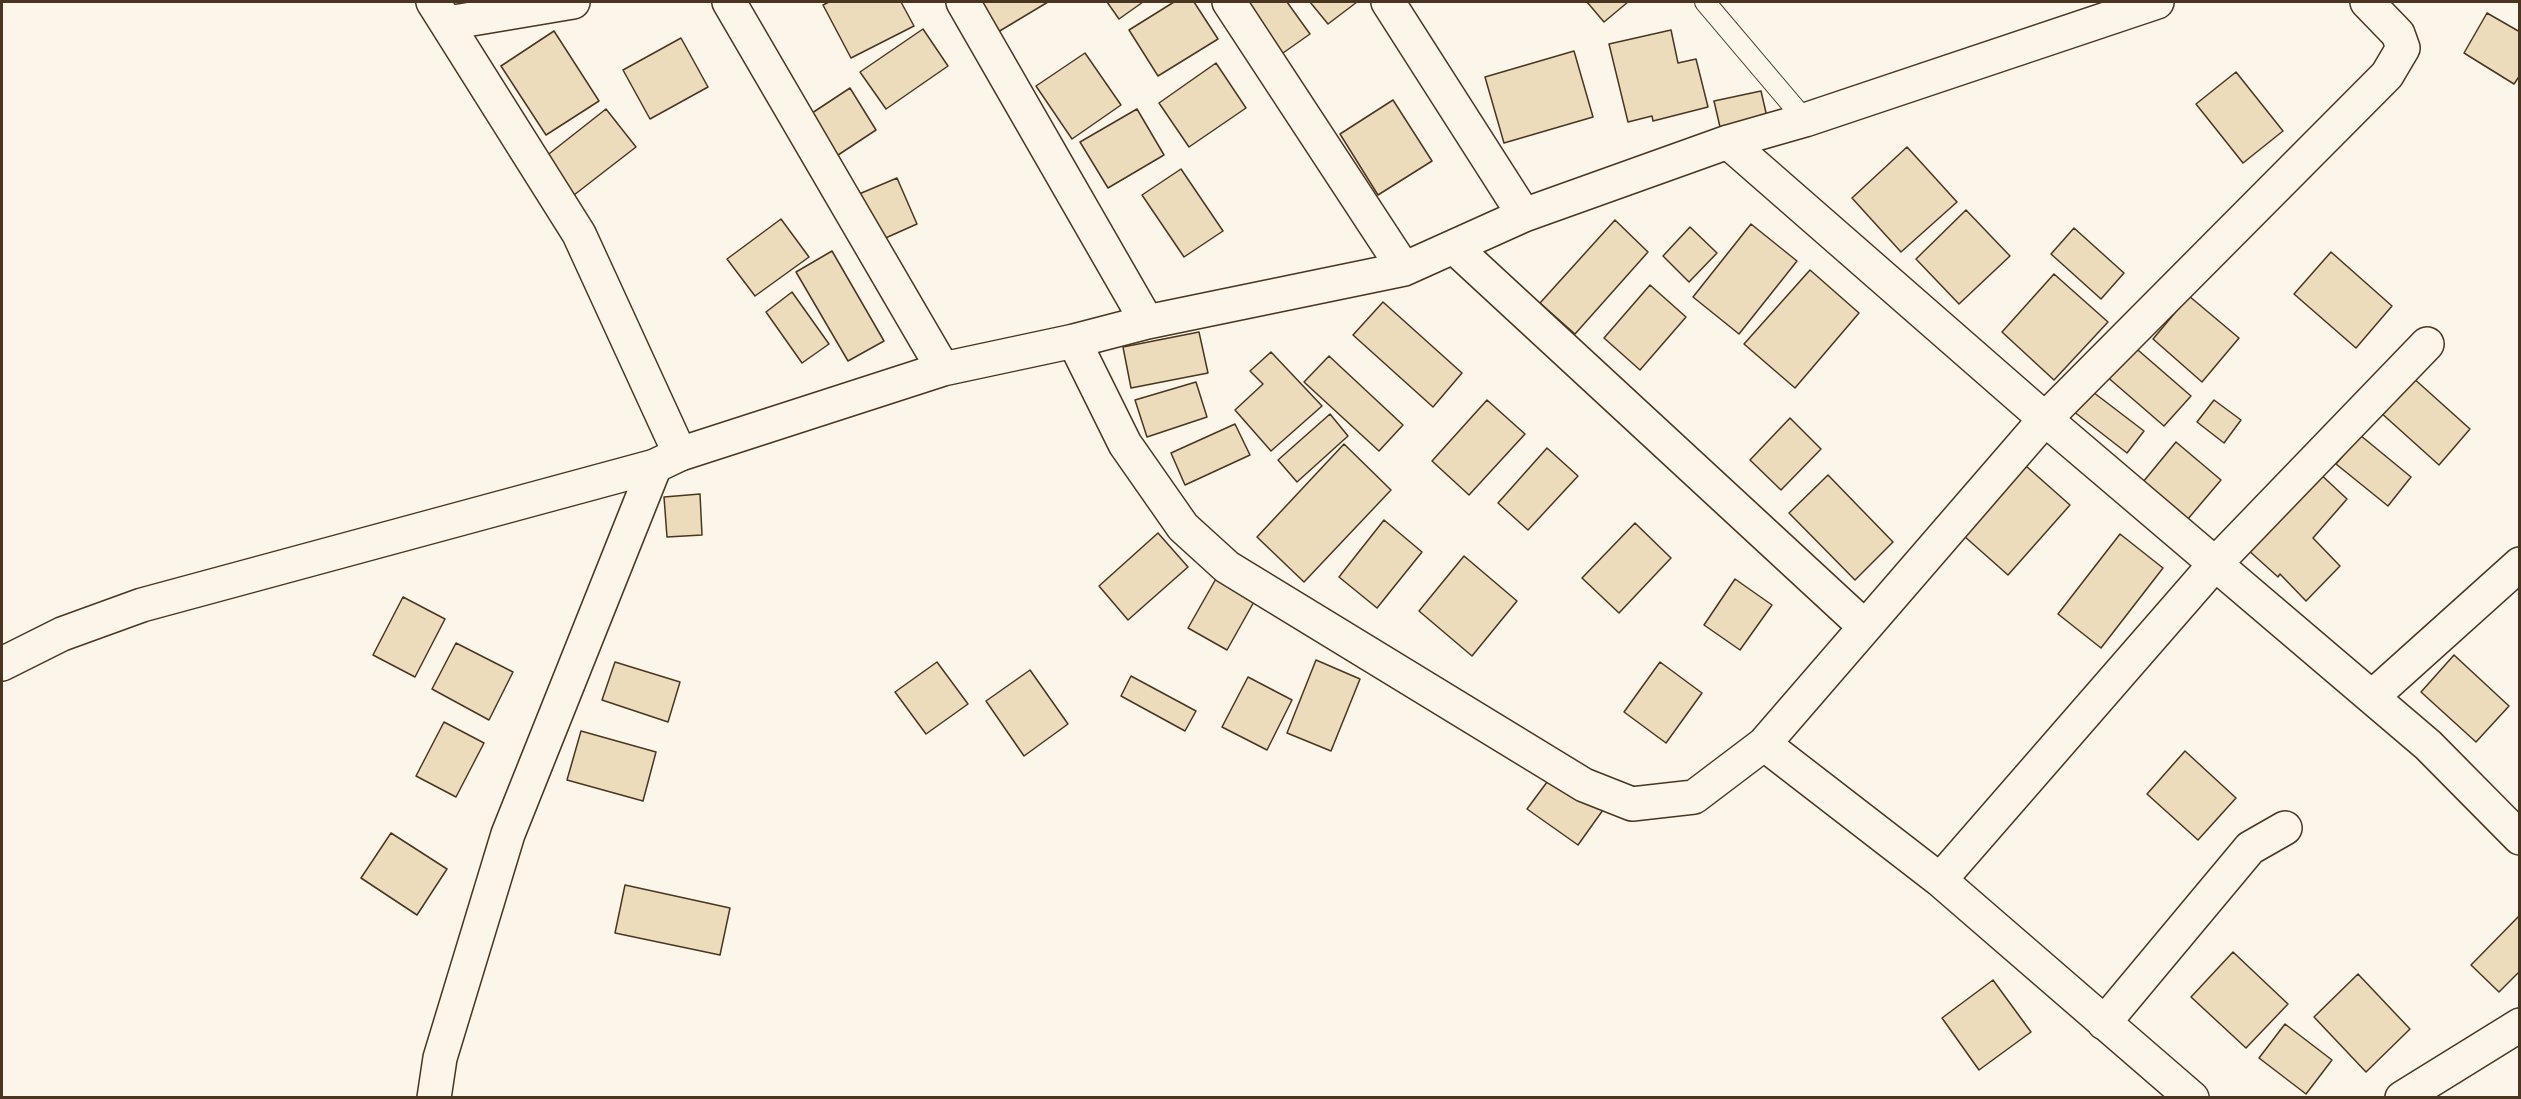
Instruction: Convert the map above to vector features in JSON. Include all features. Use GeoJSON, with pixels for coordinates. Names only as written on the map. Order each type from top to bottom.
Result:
{"type":"FeatureCollection","features":[{"type":"Feature","properties":{"kind":"street"},"geometry":{"type":"LineString","coordinates":[[434,1098],[440,1058],[508,834],[668,460],[579,234],[441,12],[573,2]]}},
{"type":"Feature","properties":{"kind":"street"},"geometry":{"type":"LineString","coordinates":[[729,2],[943,369]]}},
{"type":"Feature","properties":{"kind":"street"},"geometry":{"type":"LineString","coordinates":[[963,2],[1146,321]]}},
{"type":"Feature","properties":{"kind":"street"},"geometry":{"type":"LineString","coordinates":[[1229,2],[1404,269]]}},
{"type":"Feature","properties":{"kind":"street"},"geometry":{"type":"LineString","coordinates":[[1388,2],[1524,215]]}},
{"type":"Feature","properties":{"kind":"street"},"geometry":{"type":"LineString","coordinates":[[2,664],[62,634],[142,605],[668,460],[943,369],[1074,341],[1146,321],[1404,269],[1524,215],[1728,142],[1805,120],[2157,2]]}},
{"type":"Feature","properties":{"kind":"street"},"geometry":{"type":"LineString","coordinates":[[1074,341],[1125,444],[1183,527],[1227,567],[1584,785],[1632,804],[1694,797],[1764,744],[2044,419],[2387,75],[2403,48],[2398,34],[2367,2]]}},
{"type":"Feature","properties":{"kind":"street"},"geometry":{"type":"LineString","coordinates":[[1728,142],[2044,419],[2428,745],[2520,838]]}},
{"type":"Feature","properties":{"kind":"street"},"geometry":{"type":"LineString","coordinates":[[1454,247],[1864,626]]}},
{"type":"Feature","properties":{"kind":"street"},"geometry":{"type":"LineString","coordinates":[[1940,880],[2215,564],[2427,344]]}},
{"type":"Feature","properties":{"kind":"street"},"geometry":{"type":"LineString","coordinates":[[2372,697],[2520,564]]}},
{"type":"Feature","properties":{"kind":"street"},"geometry":{"type":"LineString","coordinates":[[1764,744],[1940,880],[2192,1098]]}},
{"type":"Feature","properties":{"kind":"street"},"geometry":{"type":"LineString","coordinates":[[2104,1023],[2250,848],[2285,828]]}},
{"type":"Feature","properties":{"kind":"street"},"geometry":{"type":"LineString","coordinates":[[2402,1098],[2520,1025]]}},
{"type":"Feature","properties":{"kind":"lane"},"geometry":{"type":"LineString","coordinates":[[1705,2],[1805,120]]}},
{"type":"Feature","properties":{"kind":"building"},"geometry":{"type":"Polygon","coordinates":[[[829,2],[901,2],[914,26],[851,58],[823,5],[829,2]]]}},
{"type":"Feature","properties":{"kind":"building"},"geometry":{"type":"Polygon","coordinates":[[[979,2],[1048,2],[998,32],[979,2]]]}},
{"type":"Feature","properties":{"kind":"building"},"geometry":{"type":"Polygon","coordinates":[[[1107,2],[1143,2],[1119,19],[1107,2]]]}},
{"type":"Feature","properties":{"kind":"building"},"geometry":{"type":"Polygon","coordinates":[[[1174,2],[1194,2],[1218,39],[1158,76],[1129,30],[1174,2]]]}},
{"type":"Feature","properties":{"kind":"building"},"geometry":{"type":"Polygon","coordinates":[[[1236,2],[1287,2],[1310,34],[1273,60],[1236,2]]]}},
{"type":"Feature","properties":{"kind":"building"},"geometry":{"type":"Polygon","coordinates":[[[1310,2],[1357,2],[1328,24],[1310,2]]]}},
{"type":"Feature","properties":{"kind":"building"},"geometry":{"type":"Polygon","coordinates":[[[1587,2],[1628,2],[1604,22],[1587,2]]]}},
{"type":"Feature","properties":{"kind":"building"},"geometry":{"type":"Polygon","coordinates":[[[2487,13],[2520,32],[2520,75],[2514,84],[2464,53],[2487,13]]]}},
{"type":"Feature","properties":{"kind":"building"},"geometry":{"type":"Polygon","coordinates":[[[923,29],[948,66],[886,109],[860,72],[923,29]]]}},
{"type":"Feature","properties":{"kind":"building"},"geometry":{"type":"Polygon","coordinates":[[[1671,30],[1678,63],[1696,59],[1708,107],[1653,121],[1652,116],[1628,122],[1609,44],[1671,30]]]}},
{"type":"Feature","properties":{"kind":"building"},"geometry":{"type":"Polygon","coordinates":[[[554,31],[599,101],[546,135],[501,66],[554,31]]]}},
{"type":"Feature","properties":{"kind":"building"},"geometry":{"type":"Polygon","coordinates":[[[681,38],[708,87],[650,119],[623,70],[681,38]]]}},
{"type":"Feature","properties":{"kind":"building"},"geometry":{"type":"Polygon","coordinates":[[[1574,51],[1593,117],[1504,143],[1485,77],[1574,51]]]}},
{"type":"Feature","properties":{"kind":"building"},"geometry":{"type":"Polygon","coordinates":[[[1085,53],[1121,105],[1072,139],[1036,86],[1085,53]]]}},
{"type":"Feature","properties":{"kind":"building"},"geometry":{"type":"Polygon","coordinates":[[[1216,63],[1246,108],[1189,147],[1159,103],[1216,63]]]}},
{"type":"Feature","properties":{"kind":"building"},"geometry":{"type":"Polygon","coordinates":[[[2236,72],[2283,131],[2243,163],[2196,104],[2236,72]]]}},
{"type":"Feature","properties":{"kind":"building"},"geometry":{"type":"Polygon","coordinates":[[[850,88],[876,130],[829,161],[803,119],[850,88]]]}},
{"type":"Feature","properties":{"kind":"building"},"geometry":{"type":"Polygon","coordinates":[[[1761,91],[1770,130],[1723,140],[1714,101],[1761,91]]]}},
{"type":"Feature","properties":{"kind":"building"},"geometry":{"type":"Polygon","coordinates":[[[1393,100],[1432,161],[1378,195],[1340,134],[1393,100]]]}},
{"type":"Feature","properties":{"kind":"building"},"geometry":{"type":"Polygon","coordinates":[[[606,109],[636,147],[574,195],[545,157],[606,109]]]}},
{"type":"Feature","properties":{"kind":"building"},"geometry":{"type":"Polygon","coordinates":[[[1137,109],[1164,155],[1108,188],[1080,142],[1137,109]]]}},
{"type":"Feature","properties":{"kind":"building"},"geometry":{"type":"Polygon","coordinates":[[[1907,147],[1957,202],[1901,252],[1852,198],[1907,147]]]}},
{"type":"Feature","properties":{"kind":"building"},"geometry":{"type":"Polygon","coordinates":[[[1181,169],[1223,231],[1184,257],[1142,195],[1181,169]]]}},
{"type":"Feature","properties":{"kind":"building"},"geometry":{"type":"Polygon","coordinates":[[[897,178],[917,224],[872,244],[852,197],[897,178]]]}},
{"type":"Feature","properties":{"kind":"building"},"geometry":{"type":"Polygon","coordinates":[[[1966,210],[2010,256],[1959,304],[1916,259],[1966,210]]]}},
{"type":"Feature","properties":{"kind":"building"},"geometry":{"type":"Polygon","coordinates":[[[781,219],[809,257],[755,296],[727,259],[781,219]]]}},
{"type":"Feature","properties":{"kind":"building"},"geometry":{"type":"Polygon","coordinates":[[[1615,220],[1648,252],[1575,334],[1540,303],[1615,220]]]}},
{"type":"Feature","properties":{"kind":"building"},"geometry":{"type":"Polygon","coordinates":[[[1751,224],[1797,261],[1739,334],[1693,297],[1751,224]]]}},
{"type":"Feature","properties":{"kind":"building"},"geometry":{"type":"Polygon","coordinates":[[[1690,227],[1717,253],[1689,282],[1663,256],[1690,227]]]}},
{"type":"Feature","properties":{"kind":"building"},"geometry":{"type":"Polygon","coordinates":[[[2074,228],[2124,273],[2101,299],[2051,254],[2074,228]]]}},
{"type":"Feature","properties":{"kind":"building"},"geometry":{"type":"Polygon","coordinates":[[[832,251],[884,341],[848,361],[796,272],[832,251]]]}},
{"type":"Feature","properties":{"kind":"building"},"geometry":{"type":"Polygon","coordinates":[[[2331,252],[2392,306],[2356,348],[2294,294],[2331,252]]]}},
{"type":"Feature","properties":{"kind":"building"},"geometry":{"type":"Polygon","coordinates":[[[1810,270],[1859,313],[1795,388],[1744,344],[1810,270]]]}},
{"type":"Feature","properties":{"kind":"building"},"geometry":{"type":"Polygon","coordinates":[[[2054,274],[2108,322],[2054,380],[2002,332],[2054,274]]]}},
{"type":"Feature","properties":{"kind":"building"},"geometry":{"type":"Polygon","coordinates":[[[1650,285],[1686,317],[1640,370],[1604,338],[1650,285]]]}},
{"type":"Feature","properties":{"kind":"building"},"geometry":{"type":"Polygon","coordinates":[[[792,292],[829,344],[802,363],[766,312],[792,292]]]}},
{"type":"Feature","properties":{"kind":"building"},"geometry":{"type":"Polygon","coordinates":[[[2189,296],[2239,338],[2202,382],[2153,339],[2189,296]]]}},
{"type":"Feature","properties":{"kind":"building"},"geometry":{"type":"Polygon","coordinates":[[[1383,302],[1462,373],[1433,407],[1353,335],[1383,302]]]}},
{"type":"Feature","properties":{"kind":"building"},"geometry":{"type":"Polygon","coordinates":[[[1199,332],[1208,373],[1131,388],[1123,347],[1199,332]]]}},
{"type":"Feature","properties":{"kind":"building"},"geometry":{"type":"Polygon","coordinates":[[[2131,344],[2191,396],[2164,426],[2105,375],[2131,344]]]}},
{"type":"Feature","properties":{"kind":"building"},"geometry":{"type":"Polygon","coordinates":[[[1271,352],[1322,406],[1271,451],[1235,410],[1263,384],[1250,371],[1271,352]]]}},
{"type":"Feature","properties":{"kind":"building"},"geometry":{"type":"Polygon","coordinates":[[[1329,356],[1403,425],[1379,451],[1304,382],[1329,356]]]}},
{"type":"Feature","properties":{"kind":"building"},"geometry":{"type":"Polygon","coordinates":[[[2411,376],[2470,429],[2439,465],[2379,411],[2411,376]]]}},
{"type":"Feature","properties":{"kind":"building"},"geometry":{"type":"Polygon","coordinates":[[[1196,382],[1207,417],[1147,437],[1135,400],[1196,382]]]}},
{"type":"Feature","properties":{"kind":"building"},"geometry":{"type":"Polygon","coordinates":[[[2089,389],[2144,431],[2127,453],[2073,411],[2089,389]]]}},
{"type":"Feature","properties":{"kind":"building"},"geometry":{"type":"Polygon","coordinates":[[[1487,400],[1525,434],[1469,495],[1432,461],[1487,400]]]}},
{"type":"Feature","properties":{"kind":"building"},"geometry":{"type":"Polygon","coordinates":[[[2214,400],[2241,420],[2224,443],[2197,422],[2214,400]]]}},
{"type":"Feature","properties":{"kind":"building"},"geometry":{"type":"Polygon","coordinates":[[[1330,414],[1348,436],[1297,482],[1278,460],[1330,414]]]}},
{"type":"Feature","properties":{"kind":"building"},"geometry":{"type":"Polygon","coordinates":[[[1790,418],[1821,449],[1781,490],[1750,460],[1790,418]]]}},
{"type":"Feature","properties":{"kind":"building"},"geometry":{"type":"Polygon","coordinates":[[[1235,424],[1250,455],[1185,485],[1171,453],[1235,424]]]}},
{"type":"Feature","properties":{"kind":"building"},"geometry":{"type":"Polygon","coordinates":[[[2360,435],[2411,477],[2388,506],[2336,464],[2360,435]]]}},
{"type":"Feature","properties":{"kind":"building"},"geometry":{"type":"Polygon","coordinates":[[[2176,442],[2221,480],[2187,520],[2143,482],[2176,442]]]}},
{"type":"Feature","properties":{"kind":"building"},"geometry":{"type":"Polygon","coordinates":[[[1344,444],[1391,490],[1304,582],[1257,537],[1344,444]]]}},
{"type":"Feature","properties":{"kind":"building"},"geometry":{"type":"Polygon","coordinates":[[[1547,448],[1578,476],[1528,530],[1498,503],[1547,448]]]}},
{"type":"Feature","properties":{"kind":"building"},"geometry":{"type":"Polygon","coordinates":[[[2026,466],[2070,505],[2008,575],[1964,536],[2026,466]]]}},
{"type":"Feature","properties":{"kind":"building"},"geometry":{"type":"Polygon","coordinates":[[[2317,471],[2347,499],[2313,538],[2340,566],[2306,601],[2280,574],[2278,577],[2247,549],[2317,471]]]}},
{"type":"Feature","properties":{"kind":"building"},"geometry":{"type":"Polygon","coordinates":[[[1828,475],[1893,542],[1855,580],[1789,513],[1828,475]]]}},
{"type":"Feature","properties":{"kind":"building"},"geometry":{"type":"Polygon","coordinates":[[[700,494],[702,535],[667,537],[664,497],[700,494]]]}},
{"type":"Feature","properties":{"kind":"building"},"geometry":{"type":"Polygon","coordinates":[[[1384,520],[1422,552],[1377,608],[1339,577],[1384,520]]]}},
{"type":"Feature","properties":{"kind":"building"},"geometry":{"type":"Polygon","coordinates":[[[1635,523],[1671,558],[1619,613],[1582,578],[1635,523]]]}},
{"type":"Feature","properties":{"kind":"building"},"geometry":{"type":"Polygon","coordinates":[[[1158,533],[1188,567],[1128,620],[1099,586],[1158,533]]]}},
{"type":"Feature","properties":{"kind":"building"},"geometry":{"type":"Polygon","coordinates":[[[2120,534],[2163,568],[2101,648],[2058,614],[2120,534]]]}},
{"type":"Feature","properties":{"kind":"building"},"geometry":{"type":"Polygon","coordinates":[[[1464,556],[1517,601],[1472,656],[1419,611],[1464,556]]]}},
{"type":"Feature","properties":{"kind":"building"},"geometry":{"type":"Polygon","coordinates":[[[1217,577],[1255,600],[1227,650],[1188,628],[1217,577]]]}},
{"type":"Feature","properties":{"kind":"building"},"geometry":{"type":"Polygon","coordinates":[[[1735,579],[1772,605],[1740,650],[1704,625],[1735,579]]]}},
{"type":"Feature","properties":{"kind":"building"},"geometry":{"type":"Polygon","coordinates":[[[403,597],[445,619],[415,677],[373,655],[403,597]]]}},
{"type":"Feature","properties":{"kind":"building"},"geometry":{"type":"Polygon","coordinates":[[[456,643],[513,672],[489,720],[432,689],[456,643]]]}},
{"type":"Feature","properties":{"kind":"building"},"geometry":{"type":"Polygon","coordinates":[[[2454,655],[2509,706],[2476,742],[2421,692],[2454,655]]]}},
{"type":"Feature","properties":{"kind":"building"},"geometry":{"type":"Polygon","coordinates":[[[1316,660],[1360,679],[1331,751],[1287,733],[1316,660]]]}},
{"type":"Feature","properties":{"kind":"building"},"geometry":{"type":"Polygon","coordinates":[[[615,662],[680,682],[668,722],[602,700],[615,662]]]}},
{"type":"Feature","properties":{"kind":"building"},"geometry":{"type":"Polygon","coordinates":[[[937,662],[968,704],[926,734],[895,692],[937,662]]]}},
{"type":"Feature","properties":{"kind":"building"},"geometry":{"type":"Polygon","coordinates":[[[1660,662],[1702,693],[1666,743],[1624,712],[1660,662]]]}},
{"type":"Feature","properties":{"kind":"building"},"geometry":{"type":"Polygon","coordinates":[[[1030,670],[1068,724],[1024,756],[986,701],[1030,670]]]}},
{"type":"Feature","properties":{"kind":"building"},"geometry":{"type":"Polygon","coordinates":[[[1131,676],[1196,711],[1185,731],[1121,696],[1131,676]]]}},
{"type":"Feature","properties":{"kind":"building"},"geometry":{"type":"Polygon","coordinates":[[[1248,677],[1292,700],[1267,750],[1222,727],[1248,677]]]}},
{"type":"Feature","properties":{"kind":"building"},"geometry":{"type":"Polygon","coordinates":[[[444,722],[484,743],[456,797],[416,776],[444,722]]]}},
{"type":"Feature","properties":{"kind":"building"},"geometry":{"type":"Polygon","coordinates":[[[581,731],[656,752],[643,801],[567,780],[581,731]]]}},
{"type":"Feature","properties":{"kind":"building"},"geometry":{"type":"Polygon","coordinates":[[[2185,751],[2236,798],[2198,840],[2147,794],[2185,751]]]}},
{"type":"Feature","properties":{"kind":"building"},"geometry":{"type":"Polygon","coordinates":[[[1553,774],[1603,810],[1578,845],[1527,809],[1553,774]]]}},
{"type":"Feature","properties":{"kind":"building"},"geometry":{"type":"Polygon","coordinates":[[[391,833],[447,869],[417,915],[361,878],[391,833]]]}},
{"type":"Feature","properties":{"kind":"building"},"geometry":{"type":"Polygon","coordinates":[[[625,885],[730,908],[720,955],[615,933],[625,885]]]}},
{"type":"Feature","properties":{"kind":"building"},"geometry":{"type":"Polygon","coordinates":[[[2520,915],[2520,971],[2499,992],[2471,965],[2520,915]]]}},
{"type":"Feature","properties":{"kind":"building"},"geometry":{"type":"Polygon","coordinates":[[[2233,952],[2288,1004],[2246,1048],[2191,997],[2233,952]]]}},
{"type":"Feature","properties":{"kind":"building"},"geometry":{"type":"Polygon","coordinates":[[[2358,974],[2410,1029],[2366,1072],[2314,1017],[2358,974]]]}},
{"type":"Feature","properties":{"kind":"building"},"geometry":{"type":"Polygon","coordinates":[[[1993,980],[2031,1032],[1979,1070],[1942,1018],[1993,980]]]}},
{"type":"Feature","properties":{"kind":"building"},"geometry":{"type":"Polygon","coordinates":[[[2285,1024],[2332,1060],[2306,1094],[2259,1058],[2285,1024]]]}}]}
